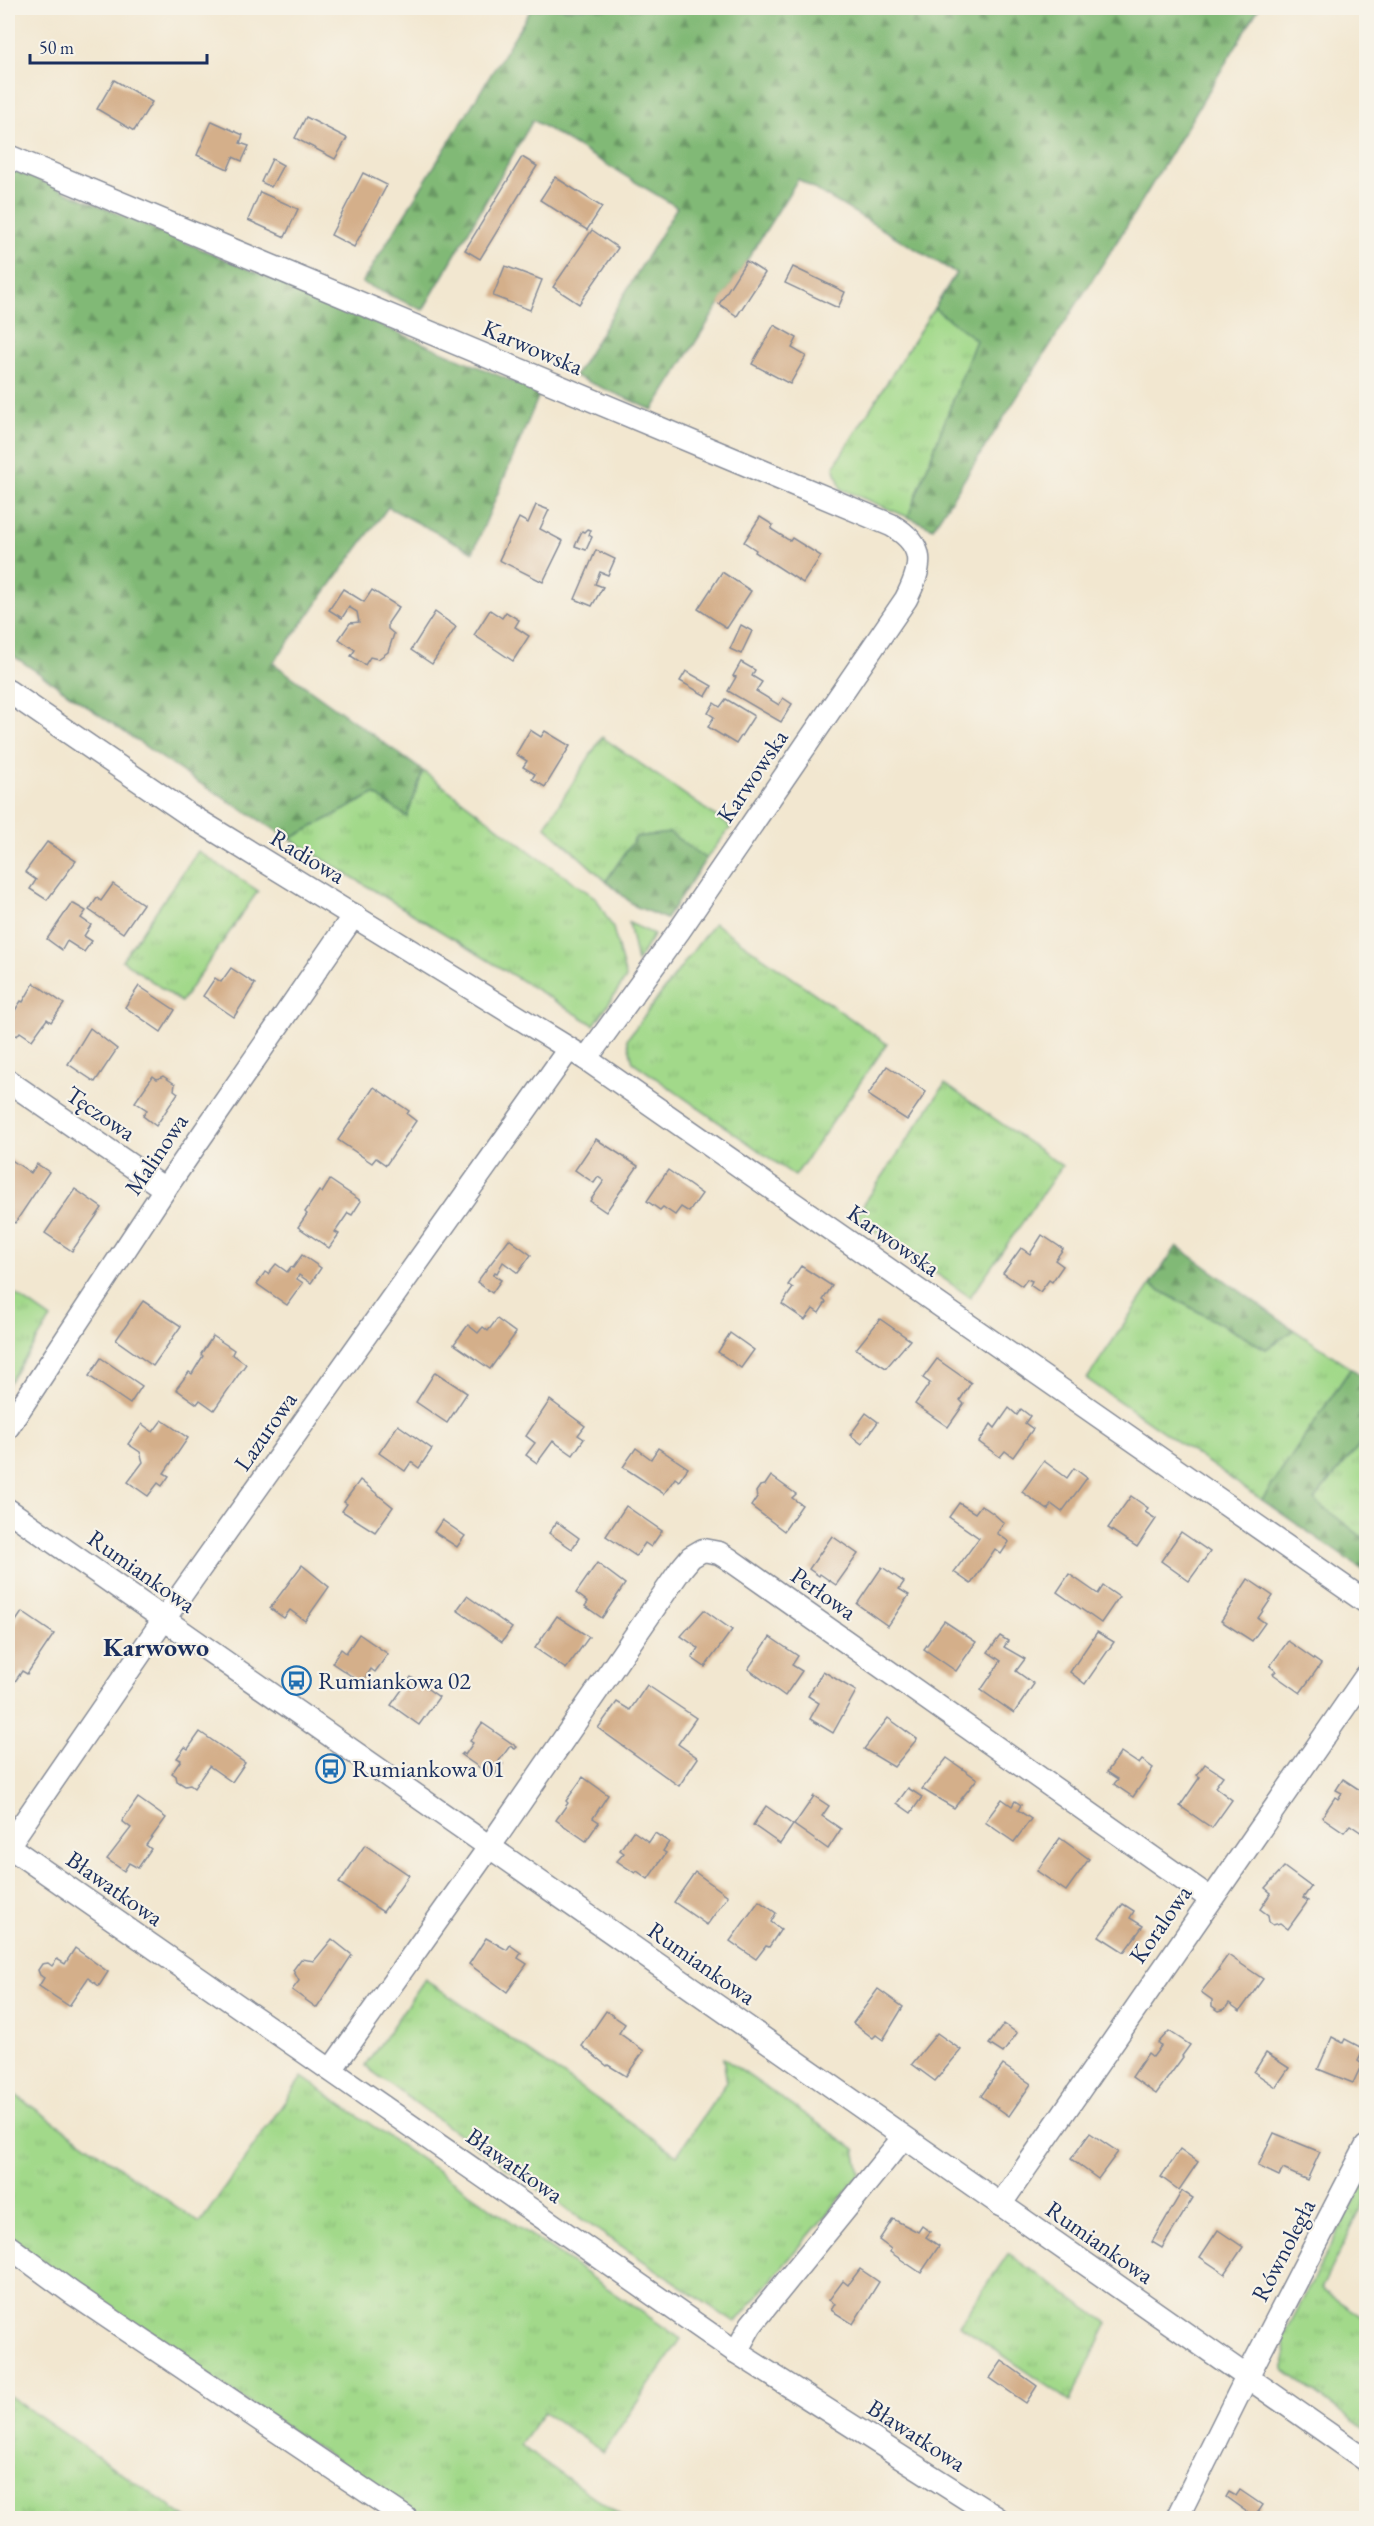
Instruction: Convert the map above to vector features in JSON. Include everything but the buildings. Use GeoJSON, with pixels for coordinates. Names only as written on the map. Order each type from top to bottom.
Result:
{"type":"FeatureCollection","features":[{"type":"Feature","properties":{"kind":"street","name":"Karwowska"},"geometry":{"type":"LineString","coordinates":[[8,156],[891,525],[905,534],[915,545],[919,554],[918,569],[906,599],[679,931],[578,1054],[1366,1602]]}},
{"type":"Feature","properties":{"kind":"street","name":"Radiowa"},"geometry":{"type":"LineString","coordinates":[[8,691],[188,814],[578,1054]]}},
{"type":"Feature","properties":{"kind":"street","name":"Malinowa"},"geometry":{"type":"LineString","coordinates":[[8,1427],[165,1189],[354,915]]}},
{"type":"Feature","properties":{"kind":"street","name":"Lazurowa"},"geometry":{"type":"LineString","coordinates":[[8,1846],[164,1619],[578,1054]]}},
{"type":"Feature","properties":{"kind":"street","name":"Tęczowa"},"geometry":{"type":"LineString","coordinates":[[8,1081],[165,1189]]}},
{"type":"Feature","properties":{"kind":"street","name":"Rumiankowa"},"geometry":{"type":"LineString","coordinates":[[8,1510],[1366,2460]]}},
{"type":"Feature","properties":{"kind":"street","name":"Perłowa"},"geometry":{"type":"LineString","coordinates":[[331,2070],[490,1846],[681,1569],[696,1553],[703,1550],[711,1550],[729,1559],[1210,1899]]}},
{"type":"Feature","properties":{"kind":"street","name":"Koralowa"},"geometry":{"type":"LineString","coordinates":[[1000,2205],[1366,1676]]}},
{"type":"Feature","properties":{"kind":"street","name":"Bławatkowa"},"geometry":{"type":"LineString","coordinates":[[8,1846],[736,2352],[997,2518]]}},
{"type":"Feature","properties":{"kind":"street"},"geometry":{"type":"LineString","coordinates":[[736,2352],[751,2325],[903,2138]]}},
{"type":"Feature","properties":{"kind":"street","name":"Równoległa"},"geometry":{"type":"LineString","coordinates":[[1177,2518],[1366,2147]]}},
{"type":"Feature","properties":{"kind":"street"},"geometry":{"type":"LineString","coordinates":[[8,2246],[82,2300],[406,2518]]}},
{"type":"Feature","properties":{"kind":"green space"},"geometry":{"type":"Polygon","coordinates":[[[532,8],[1259,8],[1123,232],[933,528],[908,517],[976,340],[934,308],[956,273],[798,179],[653,410],[575,376],[677,207],[533,120],[423,310],[362,283],[532,8]]]}},
{"type":"Feature","properties":{"kind":"green space"},"geometry":{"type":"Polygon","coordinates":[[[8,167],[540,393],[473,552],[388,507],[273,663],[423,771],[407,817],[374,794],[290,839],[190,777],[8,652],[8,167]]]}},
{"type":"Feature","properties":{"kind":"green space"},"geometry":{"type":"Polygon","coordinates":[[[934,308],[976,340],[908,517],[841,489],[834,466],[934,308]]]}},
{"type":"Feature","properties":{"kind":"green space"},"geometry":{"type":"Polygon","coordinates":[[[602,737],[731,827],[706,859],[670,833],[636,837],[606,881],[545,826],[602,737]]]}},
{"type":"Feature","properties":{"kind":"green space"},"geometry":{"type":"Polygon","coordinates":[[[423,771],[596,898],[613,928],[626,978],[594,1025],[290,839],[374,794],[407,816],[423,771]]]}},
{"type":"Feature","properties":{"kind":"green space"},"geometry":{"type":"Polygon","coordinates":[[[670,833],[706,859],[666,919],[635,906],[606,881],[636,837],[670,833]]]}},
{"type":"Feature","properties":{"kind":"green space"},"geometry":{"type":"Polygon","coordinates":[[[198,851],[258,891],[181,1002],[122,960],[198,851]]]}},
{"type":"Feature","properties":{"kind":"green space"},"geometry":{"type":"Polygon","coordinates":[[[629,923],[654,934],[637,962],[629,923]]]}},
{"type":"Feature","properties":{"kind":"green space"},"geometry":{"type":"Polygon","coordinates":[[[714,923],[887,1044],[795,1176],[633,1062],[627,1039],[714,923]]]}},
{"type":"Feature","properties":{"kind":"green space"},"geometry":{"type":"Polygon","coordinates":[[[945,1084],[1062,1166],[970,1297],[855,1217],[945,1084]]]}},
{"type":"Feature","properties":{"kind":"green space"},"geometry":{"type":"Polygon","coordinates":[[[1177,1246],[1294,1330],[1266,1349],[1150,1285],[1177,1246]]]}},
{"type":"Feature","properties":{"kind":"green space"},"geometry":{"type":"Polygon","coordinates":[[[1150,1285],[1266,1349],[1294,1330],[1351,1368],[1262,1500],[1087,1379],[1150,1285]]]}},
{"type":"Feature","properties":{"kind":"green space"},"geometry":{"type":"Polygon","coordinates":[[[8,1289],[51,1319],[8,1384],[8,1289]]]}},
{"type":"Feature","properties":{"kind":"green space"},"geometry":{"type":"Polygon","coordinates":[[[1351,1368],[1366,1379],[1366,1437],[1314,1500],[1366,1540],[1366,1572],[1262,1500],[1351,1368]]]}},
{"type":"Feature","properties":{"kind":"green space"},"geometry":{"type":"Polygon","coordinates":[[[1366,1437],[1366,1540],[1314,1500],[1366,1437]]]}},
{"type":"Feature","properties":{"kind":"green space"},"geometry":{"type":"Polygon","coordinates":[[[425,1979],[677,2155],[727,2082],[723,2058],[855,2149],[860,2175],[735,2323],[490,2157],[365,2066],[425,1979]]]}},
{"type":"Feature","properties":{"kind":"green space"},"geometry":{"type":"Polygon","coordinates":[[[302,2077],[681,2339],[603,2452],[544,2412],[520,2445],[624,2518],[424,2518],[93,2300],[8,2237],[8,2090],[200,2223],[302,2077]]]}},
{"type":"Feature","properties":{"kind":"green space"},"geometry":{"type":"Polygon","coordinates":[[[1366,2177],[1366,2199],[1321,2289],[1366,2320],[1366,2431],[1285,2371],[1284,2336],[1366,2177]]]}},
{"type":"Feature","properties":{"kind":"green space"},"geometry":{"type":"Polygon","coordinates":[[[1008,2254],[1108,2323],[1070,2401],[959,2325],[1008,2254]]]}},
{"type":"Feature","properties":{"kind":"green space"},"geometry":{"type":"Polygon","coordinates":[[[8,2395],[187,2518],[8,2518],[8,2395]]]}},
{"type":"Feature","properties":{"kind":"place","name":"Rumiankowa 02"},"geometry":{"type":"Point","coordinates":[297,1680]}},
{"type":"Feature","properties":{"kind":"place","name":"Rumiankowa 01"},"geometry":{"type":"Point","coordinates":[331,1768]}},
{"type":"Feature","properties":{"kind":"district","name":"Karwowo"},"geometry":{"type":"Point","coordinates":[156,1647]}}]}
